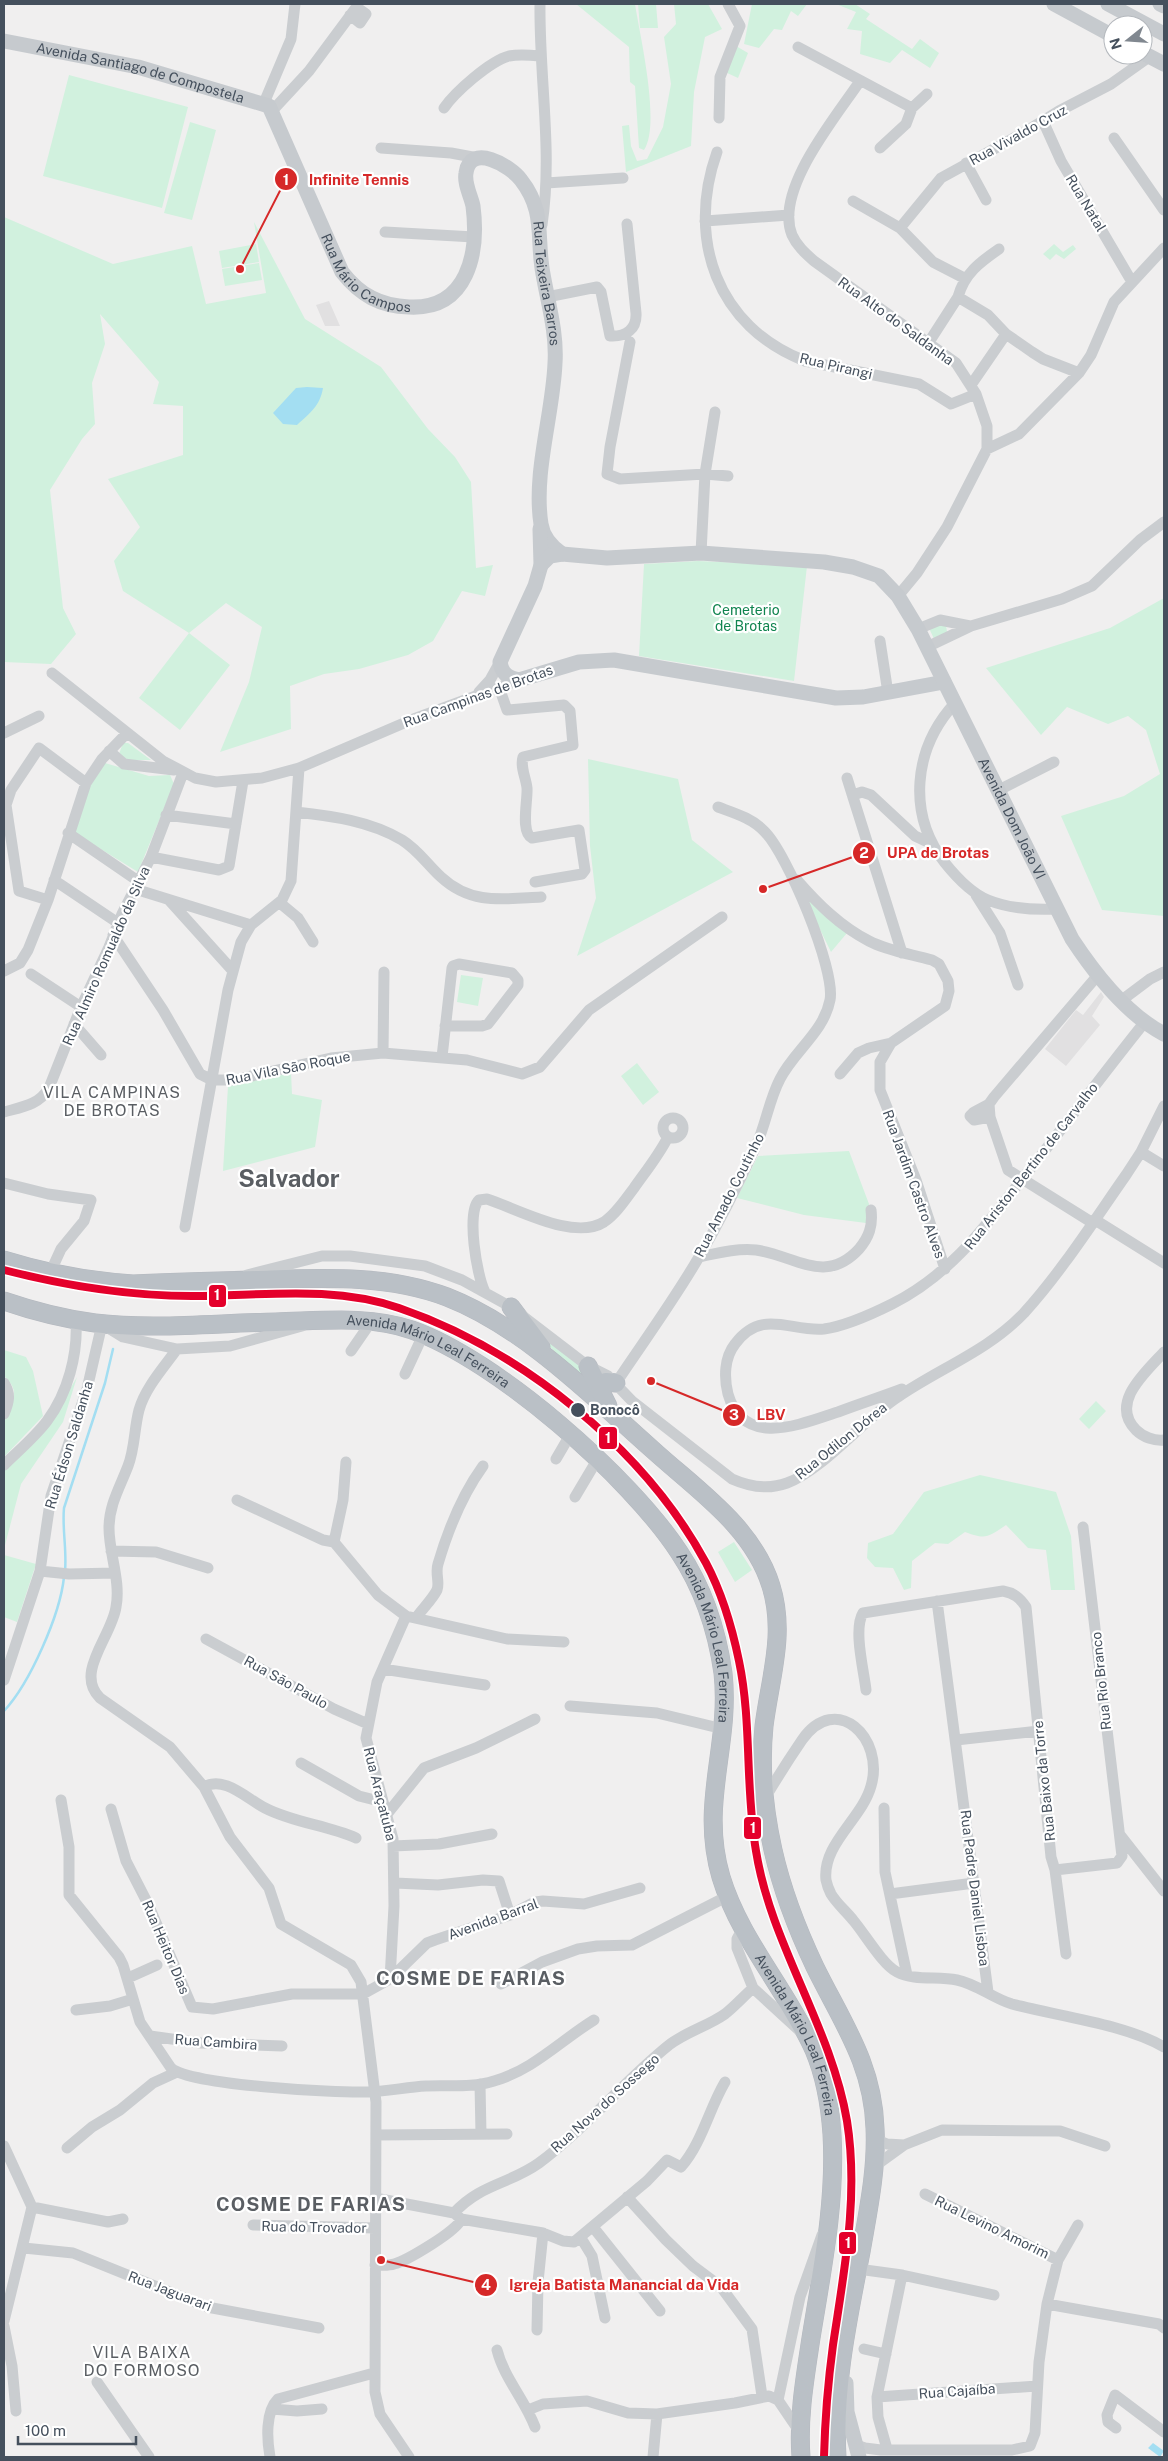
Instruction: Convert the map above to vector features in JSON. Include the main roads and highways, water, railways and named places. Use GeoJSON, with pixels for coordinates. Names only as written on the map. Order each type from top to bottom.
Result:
{"type":"FeatureCollection","features":[{"type":"Feature","properties":{"kind":"highway"},"geometry":{"type":"LineString","coordinates":[[4,1260],[50,1273],[89,1280],[133,1284],[355,1279],[426,1291],[446,1297],[485,1316],[559,1368],[724,1513],[746,1537],[764,1567],[775,1603],[778,1624],[777,1653],[764,1730],[765,1798],[772,1848],[787,1899],[814,1966],[866,2069],[873,2098],[875,2166],[836,2402],[837,2457]]}},
{"type":"Feature","properties":{"kind":"highway","name":"Avenida Mário Leal Ferreira"},"geometry":{"type":"LineString","coordinates":[[4,1302],[76,1320],[102,1324],[171,1325],[316,1321],[371,1322],[391,1324],[424,1335],[482,1367],[570,1435],[658,1523],[680,1553],[696,1582],[709,1615],[720,1655],[724,1692],[723,1729],[713,1797],[712,1829],[717,1862],[728,1896],[744,1928],[808,2038],[821,2072],[830,2113],[833,2154],[831,2210],[802,2393],[801,2457]]}},
{"type":"Feature","properties":{"kind":"highway"},"geometry":{"type":"LineString","coordinates":[[511,1308],[559,1368]]}},
{"type":"Feature","properties":{"kind":"highway"},"geometry":{"type":"LineString","coordinates":[[588,1366],[595,1376],[600,1391],[614,1416]]}},
{"type":"Feature","properties":{"kind":"highway"},"geometry":{"type":"LineString","coordinates":[[600,1391],[606,1382],[616,1383]]}},
{"type":"Feature","properties":{"kind":"main road"},"geometry":{"type":"LineString","coordinates":[[1054,4],[1103,31]]}},
{"type":"Feature","properties":{"kind":"main road"},"geometry":{"type":"LineString","coordinates":[[1108,4],[1164,34]]}},
{"type":"Feature","properties":{"kind":"main road"},"geometry":{"type":"LineString","coordinates":[[1160,4],[1164,6]]}},
{"type":"Feature","properties":{"kind":"main road","name":"Avenida Santiago de Compostela"},"geometry":{"type":"LineString","coordinates":[[4,41],[138,67],[268,107]]}},
{"type":"Feature","properties":{"kind":"main road","name":"Rua Mário Campos"},"geometry":{"type":"LineString","coordinates":[[268,107],[342,272],[355,287],[373,300],[387,305],[416,308],[428,306],[448,296],[466,277],[472,256],[474,237],[472,205],[465,176],[468,165],[478,158],[501,163],[521,179],[536,208],[541,230]]}},
{"type":"Feature","properties":{"kind":"main road","name":"Rua Teixeira Barros"},"geometry":{"type":"LineString","coordinates":[[541,230],[542,271],[556,350],[542,464],[541,524],[548,541],[562,554]]}},
{"type":"Feature","properties":{"kind":"main road"},"geometry":{"type":"LineString","coordinates":[[541,524],[541,565]]}},
{"type":"Feature","properties":{"kind":"main road"},"geometry":{"type":"LineString","coordinates":[[541,565],[548,557],[562,554]]}},
{"type":"Feature","properties":{"kind":"main road","name":"Avenida Dom João VI"},"geometry":{"type":"LineString","coordinates":[[562,554],[607,558],[701,554],[798,559],[853,567],[879,576],[898,596],[918,629],[997,791],[1072,938],[1098,975],[1144,1023],[1164,1034]]}},
{"type":"Feature","properties":{"kind":"main road","name":"Rua Campinas de Brotas"},"geometry":{"type":"LineString","coordinates":[[541,565],[531,599],[500,662],[506,676],[519,680],[579,662],[614,660],[836,698],[854,698],[888,693],[944,682]]}},
{"type":"Feature","properties":{"kind":"main road","name":"Avenida Dom João VI"},"geometry":{"type":"LineString","coordinates":[[1122,1000],[1164,1026]]}},
{"type":"Feature","properties":{"kind":"main road"},"geometry":{"type":"LineString","coordinates":[[845,2346],[847,2412],[858,2451]]}},
{"type":"Feature","properties":{"kind":"water"},"geometry":{"type":"Polygon","coordinates":[[[296,388],[323,388],[320,400],[297,425],[283,424],[273,413],[296,388]]]}},
{"type":"Feature","properties":{"kind":"water"},"geometry":{"type":"Polygon","coordinates":[[[1153,2443],[1164,2451],[1160,2457],[1148,2448],[1153,2443]]]}},
{"type":"Feature","properties":{"kind":"waterway"},"geometry":{"type":"LineString","coordinates":[[65,1571],[64,1508],[105,1383],[113,1349]]}},
{"type":"Feature","properties":{"kind":"waterway"},"geometry":{"type":"LineString","coordinates":[[4,1711],[24,1684],[42,1648],[57,1610],[64,1577]]}},
{"type":"Feature","properties":{"kind":"place","name":"Infinite Tennis"},"geometry":{"type":"Point","coordinates":[240,269]}},
{"type":"Feature","properties":{"kind":"place","name":"UPA de Brotas"},"geometry":{"type":"Point","coordinates":[763,889]}},
{"type":"Feature","properties":{"kind":"place","name":"LBV"},"geometry":{"type":"Point","coordinates":[651,1381]}},
{"type":"Feature","properties":{"kind":"place","name":"Bonocô"},"geometry":{"type":"Point","coordinates":[578,1410]}},
{"type":"Feature","properties":{"kind":"place","name":"Igreja Batista Manancial da Vida"},"geometry":{"type":"Point","coordinates":[381,2260]}},
{"type":"Feature","properties":{"kind":"district","name":"VILA CAMPINAS DE BROTAS"},"geometry":{"type":"Point","coordinates":[112,1101]}},
{"type":"Feature","properties":{"kind":"district","name":"Salvador"},"geometry":{"type":"Point","coordinates":[289,1178]}},
{"type":"Feature","properties":{"kind":"district","name":"COSME DE FARIAS"},"geometry":{"type":"Point","coordinates":[471,1978]}},
{"type":"Feature","properties":{"kind":"district","name":"COSME DE FARIAS"},"geometry":{"type":"Point","coordinates":[311,2204]}},
{"type":"Feature","properties":{"kind":"district","name":"VILA BAIXA DO FORMOSO"},"geometry":{"type":"Point","coordinates":[142,2361]}},
{"type":"Feature","properties":{"kind":"park label","name":"Cemeterio de Brotas"},"geometry":{"type":"Point","coordinates":[746,618]}}]}
